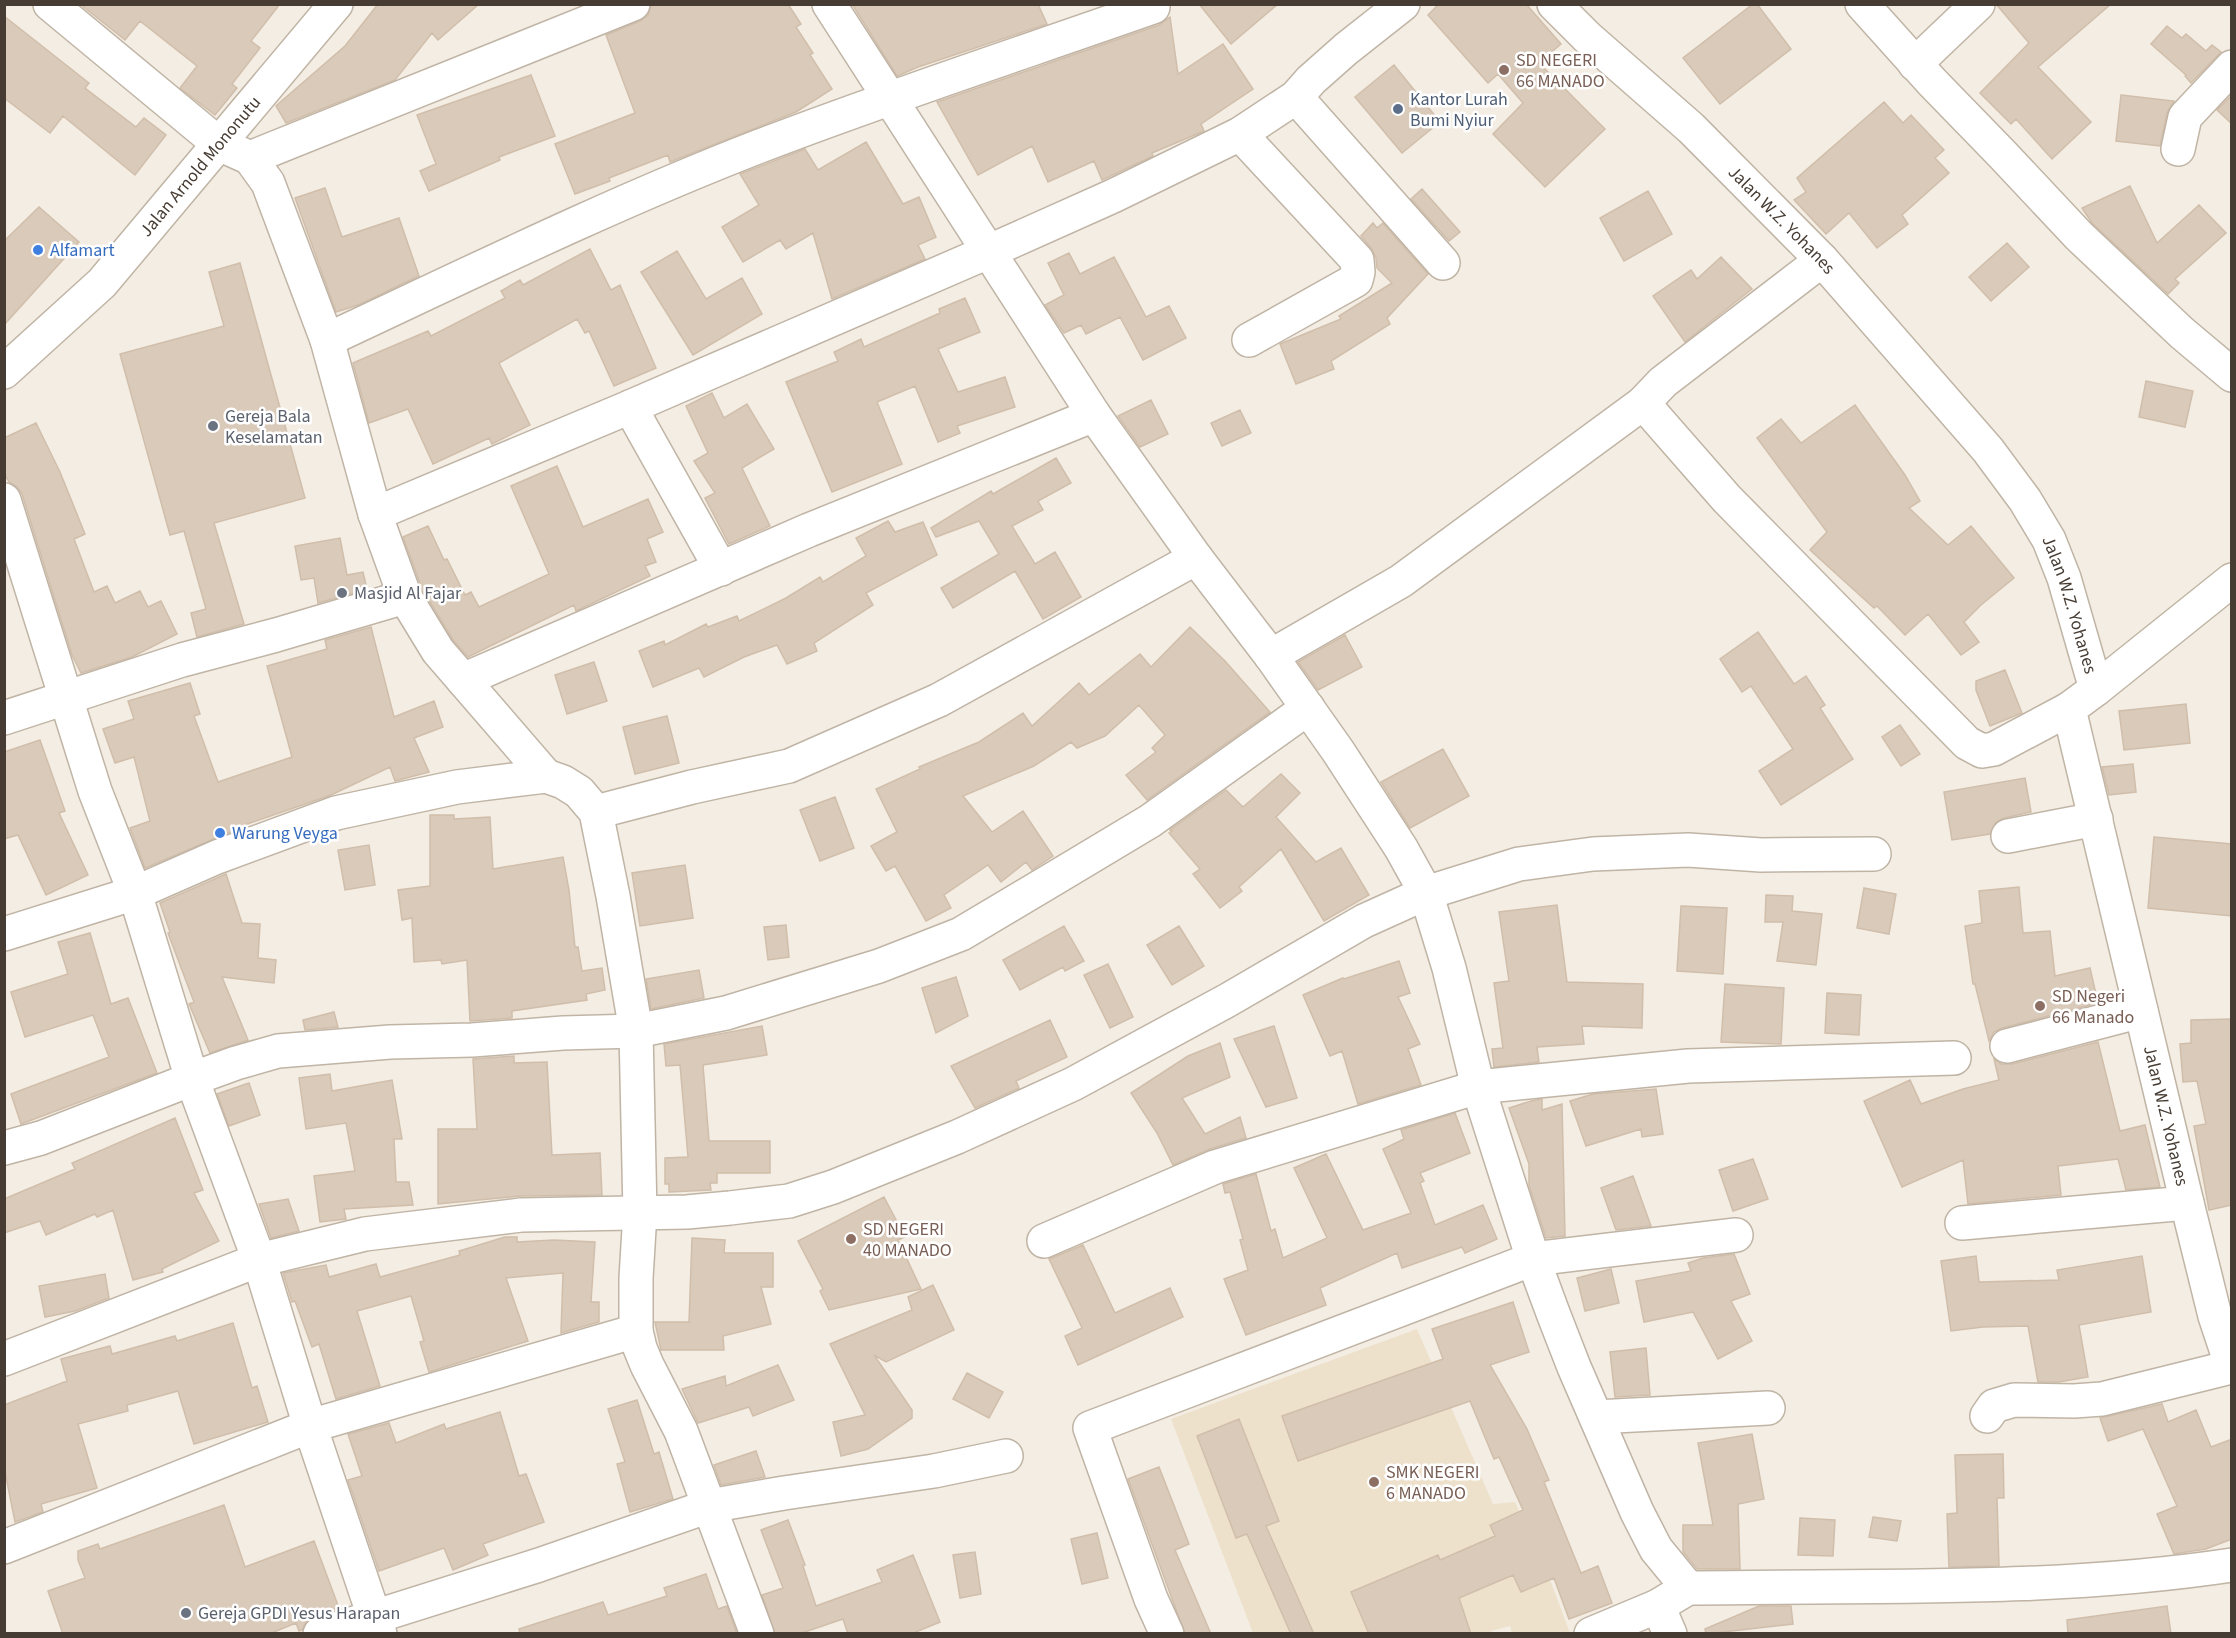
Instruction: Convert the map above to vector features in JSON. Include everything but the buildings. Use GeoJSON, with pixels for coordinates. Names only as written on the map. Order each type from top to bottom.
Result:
{"type":"FeatureCollection","features":[{"type":"Feature","properties":{"kind":"street"},"geometry":{"type":"LineString","coordinates":[[50,4],[219,144],[250,158],[268,183],[327,340],[375,514],[405,597],[438,651],[546,776]]}},
{"type":"Feature","properties":{"kind":"street"},"geometry":{"type":"LineString","coordinates":[[250,158],[633,4]]}},
{"type":"Feature","properties":{"kind":"street"},"geometry":{"type":"LineString","coordinates":[[829,4],[1094,415],[1196,558],[1308,708],[1401,848],[1426,893],[1449,968],[1478,1087],[1533,1259],[1574,1367],[1637,1512],[1656,1549],[1688,1588]]}},
{"type":"Feature","properties":{"kind":"street"},"geometry":{"type":"LineString","coordinates":[[375,514],[630,407],[990,251],[1113,196],[1240,134],[1296,97],[1346,49],[1403,4]]}},
{"type":"Feature","properties":{"kind":"street","name":"Jalan W.Z. Yohanes"},"geometry":{"type":"LineString","coordinates":[[1554,4],[1587,37],[1691,128],[1822,260],[1988,450],[2025,500],[2049,540],[2064,578],[2096,689],[2069,709],[2187,1203],[2215,1316],[2231,1367]]}},
{"type":"Feature","properties":{"kind":"street"},"geometry":{"type":"LineString","coordinates":[[1862,4],[1915,64],[2079,236],[2182,333],[2232,375]]}},
{"type":"Feature","properties":{"kind":"street"},"geometry":{"type":"LineString","coordinates":[[1915,64],[1978,4]]}},
{"type":"Feature","properties":{"kind":"street","name":"Jalan Arnold Mononutu"},"geometry":{"type":"LineString","coordinates":[[5,370],[102,283],[332,6]]}},
{"type":"Feature","properties":{"kind":"street"},"geometry":{"type":"LineString","coordinates":[[327,340],[627,201],[760,146],[890,98],[1153,7]]}},
{"type":"Feature","properties":{"kind":"street"},"geometry":{"type":"LineString","coordinates":[[2178,149],[2185,117],[2232,68]]}},
{"type":"Feature","properties":{"kind":"street"},"geometry":{"type":"LineString","coordinates":[[1296,97],[1443,263]]}},
{"type":"Feature","properties":{"kind":"street"},"geometry":{"type":"LineString","coordinates":[[1240,134],[1357,260],[1359,273],[1356,280],[1342,289],[1249,340]]}},
{"type":"Feature","properties":{"kind":"street"},"geometry":{"type":"LineString","coordinates":[[1271,656],[1401,581],[1643,403],[1663,382],[1822,260]]}},
{"type":"Feature","properties":{"kind":"street"},"geometry":{"type":"LineString","coordinates":[[1643,403],[1727,499],[1967,743],[1982,751],[1994,749],[2069,709]]}},
{"type":"Feature","properties":{"kind":"street"},"geometry":{"type":"LineString","coordinates":[[630,407],[721,569]]}},
{"type":"Feature","properties":{"kind":"street"},"geometry":{"type":"LineString","coordinates":[[463,680],[809,530],[1094,415]]}},
{"type":"Feature","properties":{"kind":"street"},"geometry":{"type":"LineString","coordinates":[[4,500],[95,791],[135,893],[192,1079],[259,1260],[310,1426],[377,1625]]}},
{"type":"Feature","properties":{"kind":"street"},"geometry":{"type":"LineString","coordinates":[[596,812],[692,787],[789,766],[939,700],[1196,558]]}},
{"type":"Feature","properties":{"kind":"street"},"geometry":{"type":"LineString","coordinates":[[2096,689],[2232,580]]}},
{"type":"Feature","properties":{"kind":"street"},"geometry":{"type":"LineString","coordinates":[[4,718],[182,660],[405,597]]}},
{"type":"Feature","properties":{"kind":"street"},"geometry":{"type":"LineString","coordinates":[[4,1148],[63,1130],[236,1063],[288,1050],[390,1042],[636,1031],[726,1013],[879,966],[961,934],[1150,821],[1308,708]]}},
{"type":"Feature","properties":{"kind":"street"},"geometry":{"type":"LineString","coordinates":[[4,934],[135,893],[217,856],[336,813],[457,788],[546,776],[563,782],[579,792],[596,812],[614,896],[636,1031],[640,1213],[636,1331],[647,1365],[681,1431],[757,1634]]}},
{"type":"Feature","properties":{"kind":"street"},"geometry":{"type":"LineString","coordinates":[[2008,836],[2096,819]]}},
{"type":"Feature","properties":{"kind":"street"},"geometry":{"type":"LineString","coordinates":[[4,1359],[259,1260],[365,1234],[521,1215],[687,1212],[789,1201],[833,1187],[937,1145],[1073,1084],[1228,1000],[1364,921],[1426,893],[1519,864],[1593,854],[1688,850],[1761,855],[1875,854]]}},
{"type":"Feature","properties":{"kind":"street"},"geometry":{"type":"LineString","coordinates":[[2007,1046],[2141,1011]]}},
{"type":"Feature","properties":{"kind":"street"},"geometry":{"type":"LineString","coordinates":[[1044,1241],[1215,1167],[1478,1087],[1688,1066],[1954,1058]]}},
{"type":"Feature","properties":{"kind":"street"},"geometry":{"type":"LineString","coordinates":[[1962,1222],[2187,1203]]}},
{"type":"Feature","properties":{"kind":"street"},"geometry":{"type":"LineString","coordinates":[[1167,1634],[1151,1599],[1090,1428],[1533,1259],[1736,1235]]}},
{"type":"Feature","properties":{"kind":"street"},"geometry":{"type":"LineString","coordinates":[[4,1547],[310,1426],[636,1331]]}},
{"type":"Feature","properties":{"kind":"street"},"geometry":{"type":"LineString","coordinates":[[1987,1416],[1994,1406],[2014,1400],[2102,1399],[2231,1367]]}},
{"type":"Feature","properties":{"kind":"street"},"geometry":{"type":"LineString","coordinates":[[1596,1417],[1768,1408]]}},
{"type":"Feature","properties":{"kind":"street"},"geometry":{"type":"LineString","coordinates":[[320,1634],[377,1625],[539,1564],[709,1506],[934,1471],[1006,1456]]}},
{"type":"Feature","properties":{"kind":"street"},"geometry":{"type":"LineString","coordinates":[[1688,1588],[2011,1584],[2147,1575],[2232,1565]]}},
{"type":"Feature","properties":{"kind":"street"},"geometry":{"type":"LineString","coordinates":[[1592,1634],[1664,1620],[1688,1588]]}},
{"type":"Feature","properties":{"kind":"shaded area","name":"SMK NEGERI 6 MANADO"},"geometry":{"type":"Polygon","coordinates":[[[1417,1329],[1493,1504],[1515,1502],[1547,1572],[1570,1633],[1512,1633],[1510,1626],[1491,1631],[1491,1633],[1471,1633],[1466,1618],[1420,1633],[1314,1633],[1277,1550],[1258,1558],[1291,1633],[1253,1633],[1171,1419],[1417,1329]],[[1425,1366],[1283,1415],[1298,1461],[1441,1412],[1425,1366]],[[1238,1419],[1197,1436],[1236,1537],[1238,1419]],[[1479,1543],[1448,1557],[1466,1595],[1496,1582],[1479,1543]],[[1438,1555],[1351,1592],[1368,1632],[1456,1595],[1438,1555]]]}},
{"type":"Feature","properties":{"kind":"place","name":"SD NEGERI 66 MANADO"},"geometry":{"type":"Point","coordinates":[1504,70]}},
{"type":"Feature","properties":{"kind":"place","name":"Kantor Lurah Bumi Nyiur"},"geometry":{"type":"Point","coordinates":[1398,109]}},
{"type":"Feature","properties":{"kind":"place","name":"Alfamart"},"geometry":{"type":"Point","coordinates":[38,250]}},
{"type":"Feature","properties":{"kind":"place","name":"Gereja Bala Keselamatan"},"geometry":{"type":"Point","coordinates":[213,426]}},
{"type":"Feature","properties":{"kind":"place","name":"Masjid Al Fajar"},"geometry":{"type":"Point","coordinates":[342,593]}},
{"type":"Feature","properties":{"kind":"place","name":"Warung Veyga"},"geometry":{"type":"Point","coordinates":[220,833]}},
{"type":"Feature","properties":{"kind":"place","name":"SD Negeri 66 Manado"},"geometry":{"type":"Point","coordinates":[2040,1006]}},
{"type":"Feature","properties":{"kind":"place","name":"SD NEGERI 40 MANADO"},"geometry":{"type":"Point","coordinates":[851,1239]}},
{"type":"Feature","properties":{"kind":"place","name":"SMK NEGERI 6 MANADO"},"geometry":{"type":"Point","coordinates":[1374,1482]}},
{"type":"Feature","properties":{"kind":"place","name":"Gereja GPDI Yesus Harapan"},"geometry":{"type":"Point","coordinates":[186,1613]}}]}
